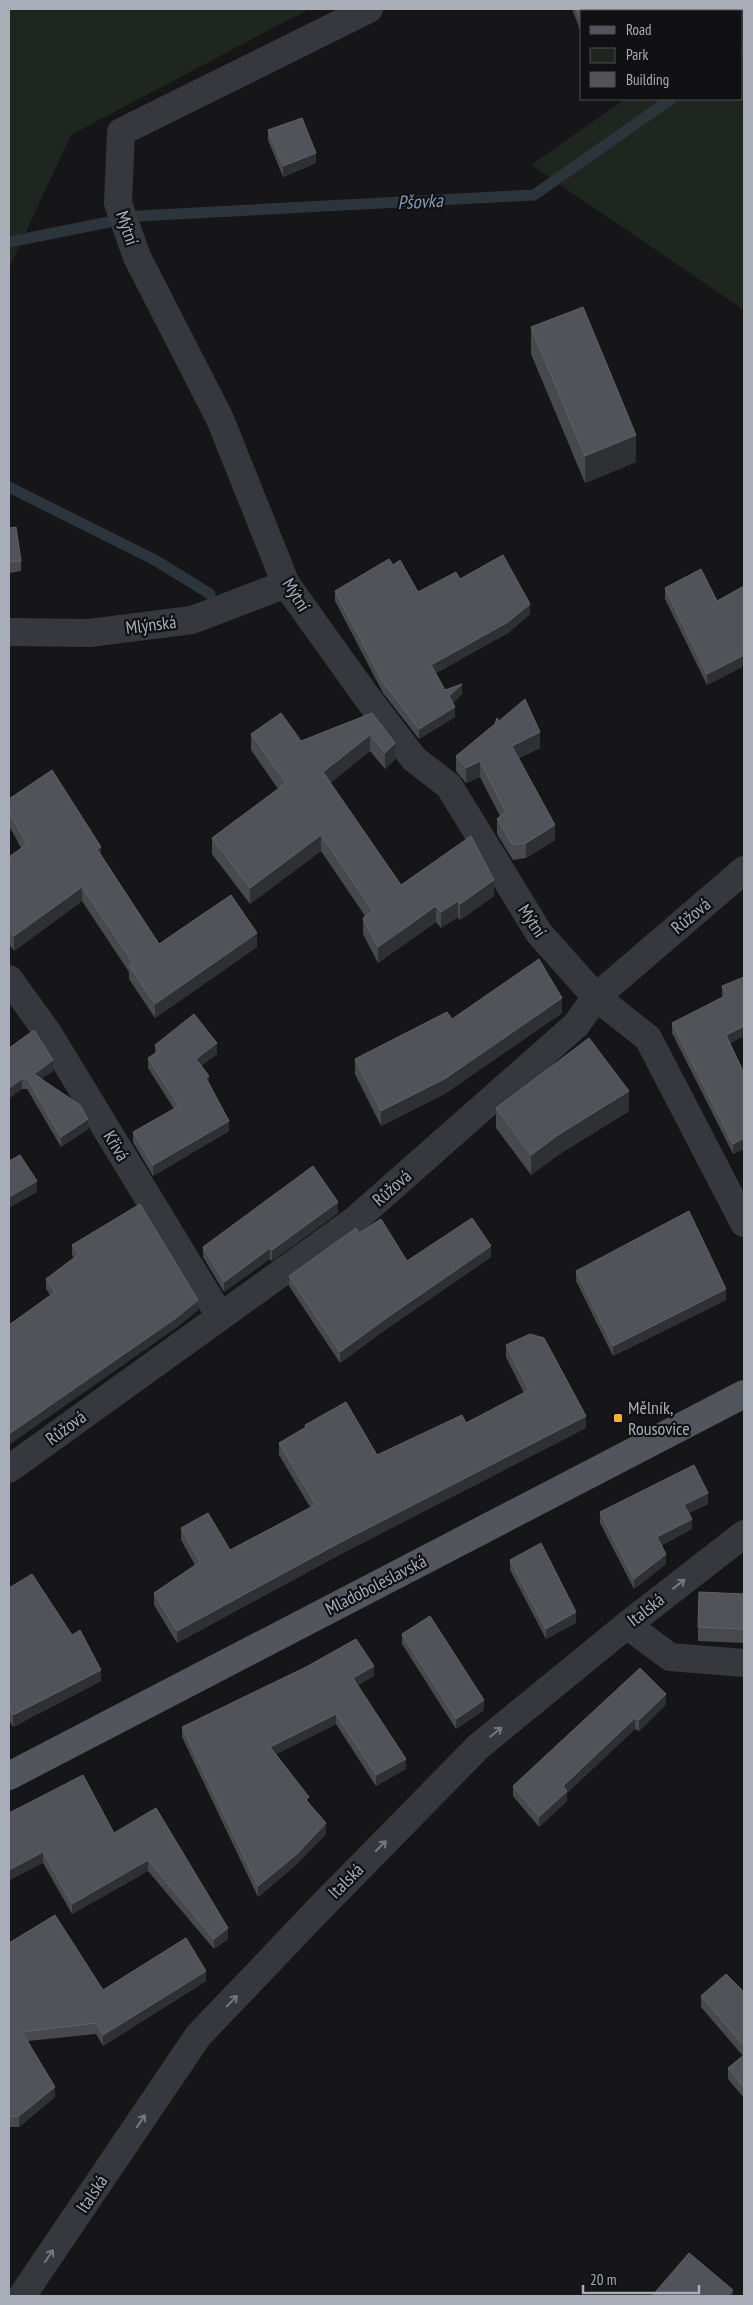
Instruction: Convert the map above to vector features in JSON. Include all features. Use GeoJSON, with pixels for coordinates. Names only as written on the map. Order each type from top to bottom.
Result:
{"type":"FeatureCollection","features":[{"type":"Feature","properties":{"kind":"main road","name":"Mladoboleslavská"},"geometry":{"type":"LineString","coordinates":[[9,1776],[744,1394]]}},
{"type":"Feature","properties":{"kind":"street","name":"Mýtní"},"geometry":{"type":"LineString","coordinates":[[369,9],[121,132],[118,203],[137,257],[220,419],[286,584],[414,759],[449,786],[539,934],[596,997],[648,1038],[744,1223]]}},
{"type":"Feature","properties":{"kind":"street","name":"Mlýnská"},"geometry":{"type":"LineString","coordinates":[[9,632],[89,633],[192,620],[286,584]]}},
{"type":"Feature","properties":{"kind":"street","name":"Růžová"},"geometry":{"type":"LineString","coordinates":[[9,1469],[356,1219],[576,1026],[596,997],[744,870]]}},
{"type":"Feature","properties":{"kind":"street","name":"Křivá"},"geometry":{"type":"LineString","coordinates":[[9,980],[52,1040],[220,1316]]}},
{"type":"Feature","properties":{"kind":"street","name":"Italská"},"geometry":{"type":"LineString","coordinates":[[22,2296],[198,2036],[479,1746],[626,1625],[744,1534]]}},
{"type":"Feature","properties":{"kind":"street"},"geometry":{"type":"LineString","coordinates":[[626,1625],[670,1657],[744,1663]]}},
{"type":"Feature","properties":{"kind":"green space"},"geometry":{"type":"Polygon","coordinates":[[[9,9],[309,9],[71,135],[9,268],[9,9]]]}},
{"type":"Feature","properties":{"kind":"green space"},"geometry":{"type":"Polygon","coordinates":[[[743,16],[744,310],[531,165],[624,100],[743,100],[743,16]]]}},
{"type":"Feature","properties":{"kind":"building"},"geometry":{"type":"Polygon","coordinates":[[[576,9],[616,10],[580,10],[580,20],[576,9]]]}},
{"type":"Feature","properties":{"kind":"building"},"geometry":{"type":"Polygon","coordinates":[[[302,118],[316,153],[283,166],[268,130],[302,118]]]}},
{"type":"Feature","properties":{"kind":"building"},"geometry":{"type":"Polygon","coordinates":[[[583,307],[636,435],[585,456],[531,327],[583,307]]]}},
{"type":"Feature","properties":{"kind":"building"},"geometry":{"type":"Polygon","coordinates":[[[16,527],[21,561],[9,562],[9,528],[16,527]]]}},
{"type":"Feature","properties":{"kind":"building"},"geometry":{"type":"Polygon","coordinates":[[[503,555],[530,604],[508,622],[431,665],[445,690],[462,684],[449,696],[455,707],[419,729],[383,682],[335,591],[389,559],[393,565],[400,560],[418,592],[456,572],[460,579],[503,555]]]}},
{"type":"Feature","properties":{"kind":"building"},"geometry":{"type":"Polygon","coordinates":[[[701,569],[717,601],[744,586],[744,655],[707,674],[665,588],[701,569]]]}},
{"type":"Feature","properties":{"kind":"building"},"geometry":{"type":"Polygon","coordinates":[[[525,699],[540,732],[512,746],[555,825],[526,843],[513,845],[497,819],[506,812],[480,761],[466,768],[456,756],[495,724],[497,718],[499,721],[525,699]]]}},
{"type":"Feature","properties":{"kind":"building"},"geometry":{"type":"Polygon","coordinates":[[[281,713],[301,741],[372,713],[395,743],[385,753],[370,735],[323,772],[401,885],[471,836],[494,880],[460,904],[458,901],[441,912],[436,906],[378,947],[363,918],[373,911],[321,835],[250,888],[212,838],[286,783],[251,734],[281,713]]]}},
{"type":"Feature","properties":{"kind":"building"},"geometry":{"type":"Polygon","coordinates":[[[52,770],[101,847],[97,849],[159,944],[231,895],[257,933],[155,1004],[129,965],[133,963],[82,887],[14,936],[9,930],[9,857],[27,844],[9,812],[9,799],[52,770]]]}},
{"type":"Feature","properties":{"kind":"building"},"geometry":{"type":"Polygon","coordinates":[[[539,959],[562,998],[446,1078],[381,1111],[355,1059],[447,1012],[452,1019],[539,959]]]}},
{"type":"Feature","properties":{"kind":"building"},"geometry":{"type":"Polygon","coordinates":[[[744,977],[744,1026],[726,1035],[744,1073],[744,1138],[733,1144],[672,1023],[727,995],[722,986],[744,977]]]}},
{"type":"Feature","properties":{"kind":"building"},"geometry":{"type":"Polygon","coordinates":[[[194,1014],[217,1043],[196,1059],[209,1076],[206,1078],[229,1121],[153,1165],[133,1132],[179,1106],[148,1058],[159,1051],[155,1045],[194,1014]]]}},
{"type":"Feature","properties":{"kind":"building"},"geometry":{"type":"Polygon","coordinates":[[[34,1030],[53,1060],[34,1074],[80,1105],[88,1119],[61,1137],[27,1078],[22,1079],[9,1088],[9,1048],[34,1030]]]}},
{"type":"Feature","properties":{"kind":"building"},"geometry":{"type":"Polygon","coordinates":[[[589,1038],[629,1091],[558,1135],[531,1155],[496,1108],[589,1038]]]}},
{"type":"Feature","properties":{"kind":"building"},"geometry":{"type":"Polygon","coordinates":[[[20,1155],[37,1181],[9,1197],[9,1161],[20,1155]]]}},
{"type":"Feature","properties":{"kind":"building"},"geometry":{"type":"Polygon","coordinates":[[[313,1166],[338,1202],[224,1282],[203,1247],[313,1166]]]}},
{"type":"Feature","properties":{"kind":"building"},"geometry":{"type":"Polygon","coordinates":[[[140,1204],[198,1300],[176,1318],[9,1434],[9,1325],[55,1292],[46,1279],[79,1254],[72,1245],[140,1204]]]}},
{"type":"Feature","properties":{"kind":"building"},"geometry":{"type":"Polygon","coordinates":[[[689,1211],[726,1289],[613,1346],[576,1271],[689,1211]]]}},
{"type":"Feature","properties":{"kind":"building"},"geometry":{"type":"Polygon","coordinates":[[[472,1218],[491,1246],[340,1352],[289,1276],[356,1228],[359,1233],[381,1219],[407,1261],[472,1218]]]}},
{"type":"Feature","properties":{"kind":"building"},"geometry":{"type":"Polygon","coordinates":[[[530,1334],[544,1338],[586,1416],[339,1543],[177,1631],[154,1593],[200,1562],[181,1528],[208,1513],[230,1550],[316,1505],[279,1443],[306,1427],[305,1425],[346,1402],[377,1455],[462,1415],[466,1423],[529,1390],[506,1345],[530,1334]]]}},
{"type":"Feature","properties":{"kind":"building"},"geometry":{"type":"Polygon","coordinates":[[[694,1465],[708,1493],[684,1505],[692,1519],[657,1537],[666,1554],[634,1579],[600,1512],[694,1465]]]}},
{"type":"Feature","properties":{"kind":"building"},"geometry":{"type":"Polygon","coordinates":[[[541,1543],[576,1612],[546,1629],[510,1560],[541,1543]]]}},
{"type":"Feature","properties":{"kind":"building"},"geometry":{"type":"Polygon","coordinates":[[[32,1574],[72,1635],[80,1630],[101,1670],[13,1715],[9,1708],[9,1588],[32,1574]]]}},
{"type":"Feature","properties":{"kind":"building"},"geometry":{"type":"Polygon","coordinates":[[[699,1592],[744,1594],[744,1629],[698,1627],[699,1592]]]}},
{"type":"Feature","properties":{"kind":"building"},"geometry":{"type":"Polygon","coordinates":[[[430,1616],[484,1700],[456,1719],[402,1634],[430,1616]]]}},
{"type":"Feature","properties":{"kind":"building"},"geometry":{"type":"Polygon","coordinates":[[[356,1639],[374,1666],[353,1678],[406,1759],[376,1775],[336,1714],[270,1747],[309,1797],[306,1800],[326,1823],[297,1854],[258,1886],[182,1727],[306,1667],[356,1639]]]}},
{"type":"Feature","properties":{"kind":"building"},"geometry":{"type":"Polygon","coordinates":[[[640,1668],[666,1694],[639,1720],[635,1718],[563,1786],[567,1791],[539,1817],[513,1786],[640,1668]]]}},
{"type":"Feature","properties":{"kind":"building"},"geometry":{"type":"Polygon","coordinates":[[[83,1775],[114,1833],[156,1808],[228,1928],[214,1939],[148,1860],[72,1904],[43,1852],[9,1870],[9,1813],[83,1775]]]}},
{"type":"Feature","properties":{"kind":"building"},"geometry":{"type":"Polygon","coordinates":[[[55,1915],[103,1990],[186,1938],[206,1971],[103,2035],[96,2023],[22,2032],[55,2087],[19,2116],[9,2117],[9,1943],[55,1915]]]}},
{"type":"Feature","properties":{"kind":"building"},"geometry":{"type":"Polygon","coordinates":[[[726,1974],[744,1992],[744,2046],[701,1996],[726,1974]]]}},
{"type":"Feature","properties":{"kind":"building"},"geometry":{"type":"Polygon","coordinates":[[[744,2055],[744,2088],[728,2068],[744,2055]]]}},
{"type":"Feature","properties":{"kind":"building"},"geometry":{"type":"Polygon","coordinates":[[[689,2253],[733,2290],[728,2296],[652,2296],[689,2253]]]}},
{"type":"Feature","properties":{"kind":"waterway","name":"Pšovka"},"geometry":{"type":"LineString","coordinates":[[138,216],[534,195],[670,100]]}},
{"type":"Feature","properties":{"kind":"waterway","name":"Pšovka"},"geometry":{"type":"LineString","coordinates":[[9,242],[109,222]]}},
{"type":"Feature","properties":{"kind":"waterway"},"geometry":{"type":"LineString","coordinates":[[9,487],[155,560],[210,594]]}},
{"type":"Feature","properties":{"kind":"place","name":"Mělník, Rousovice"},"geometry":{"type":"Point","coordinates":[618,1418]}}]}
